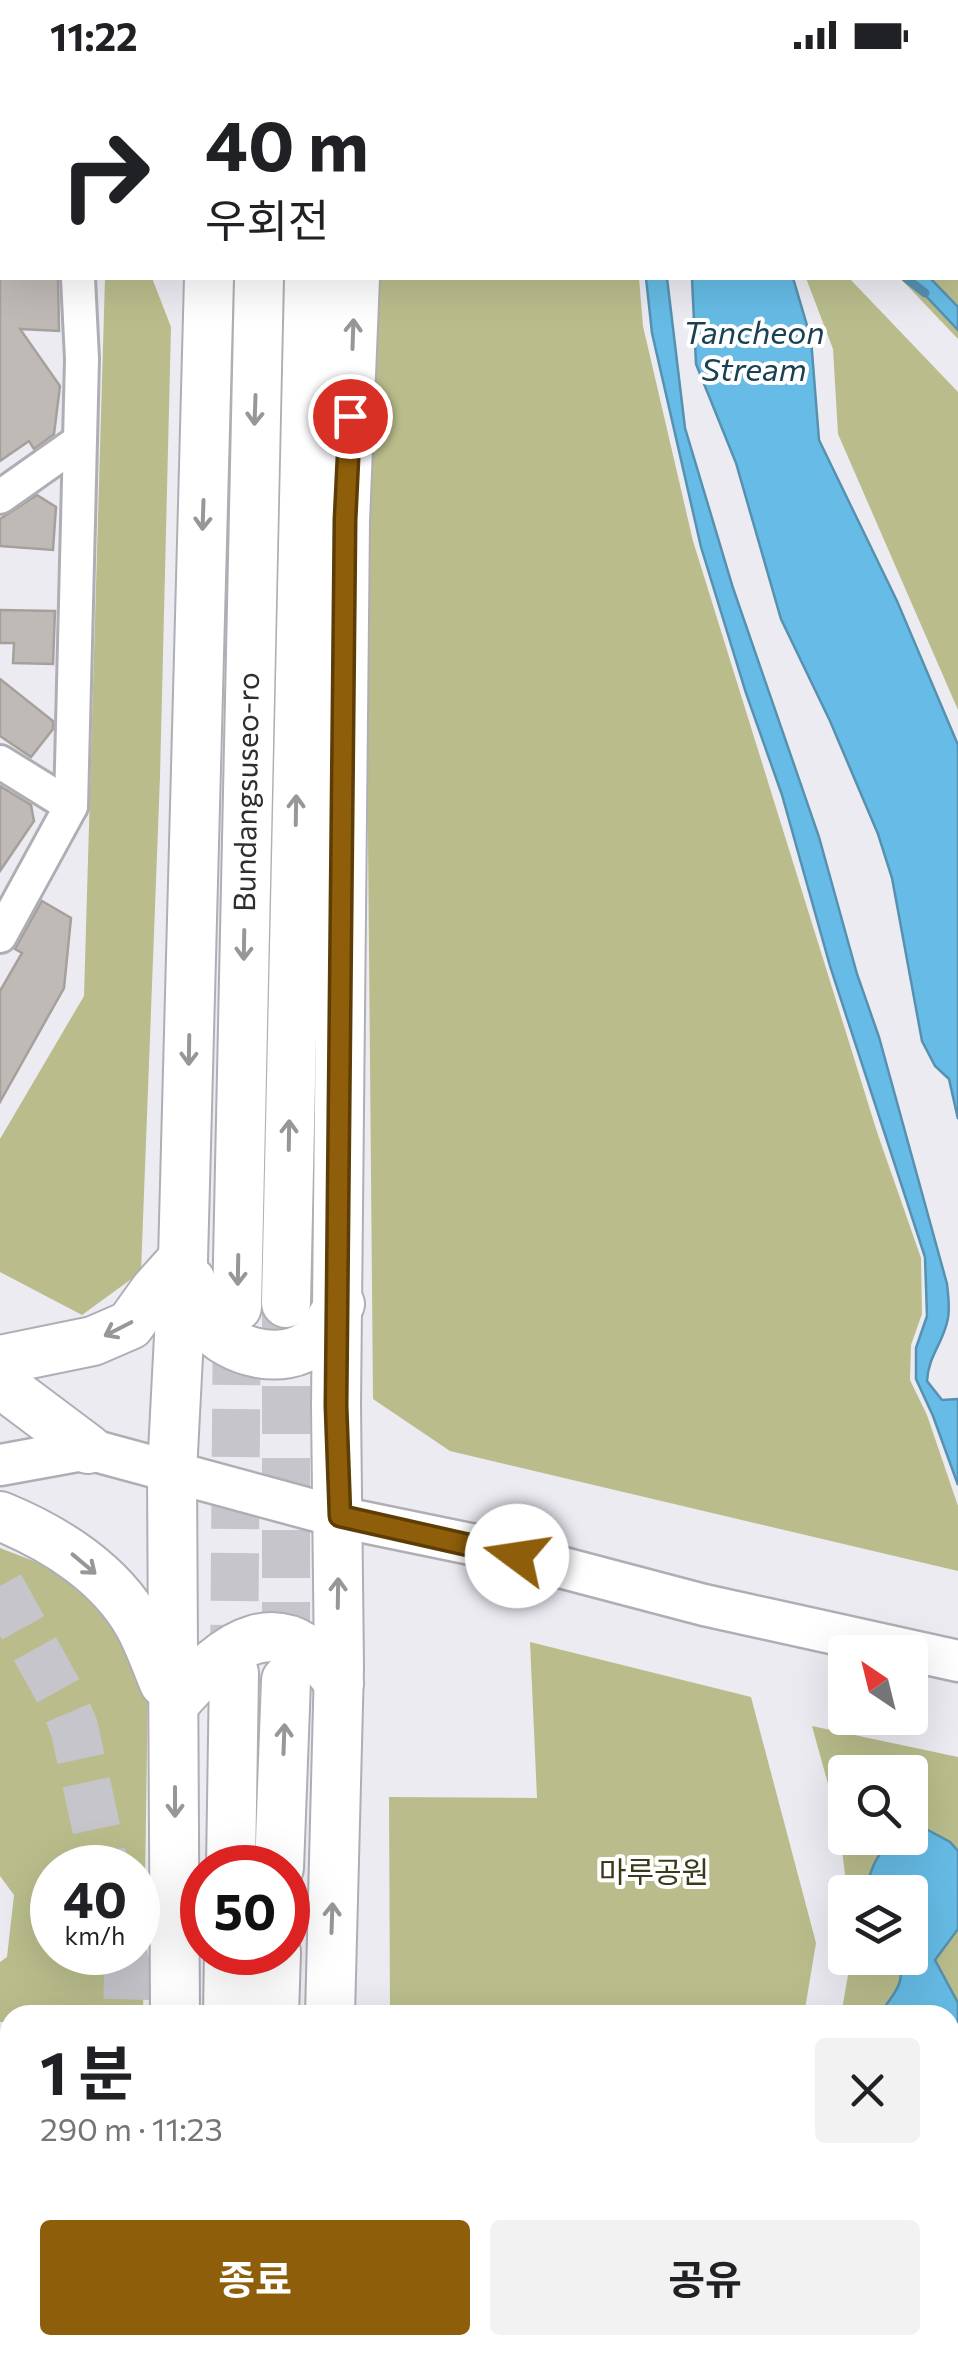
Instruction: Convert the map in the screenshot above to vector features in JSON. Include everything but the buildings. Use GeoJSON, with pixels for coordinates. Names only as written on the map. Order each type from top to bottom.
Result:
{"type":"FeatureCollection","features":[{"type":"Feature","properties":{"kind":"highway"},"geometry":{"type":"LineString","coordinates":[[175,2005],[172,1472],[184,1259],[209,280]]}},
{"type":"Feature","properties":{"kind":"highway","name":"Bundangsuseo-ro"},"geometry":{"type":"LineString","coordinates":[[237,1307],[259,280]]}},
{"type":"Feature","properties":{"kind":"highway","name":"Bundangsuseo-ro"},"geometry":{"type":"LineString","coordinates":[[286,1302],[309,280]]}},
{"type":"Feature","properties":{"kind":"highway"},"geometry":{"type":"LineString","coordinates":[[330,2005],[339,1683],[336,1406],[345,520],[356,280]]}},
{"type":"Feature","properties":{"kind":"highway"},"geometry":{"type":"LineString","coordinates":[[184,1259],[206,1323],[227,1342],[249,1351],[284,1353],[312,1343],[340,1304]]}},
{"type":"Feature","properties":{"kind":"highway"},"geometry":{"type":"LineString","coordinates":[[0,1360],[93,1341],[130,1325],[184,1259]]}},
{"type":"Feature","properties":{"kind":"highway"},"geometry":{"type":"LineString","coordinates":[[0,1383],[88,1449]]}},
{"type":"Feature","properties":{"kind":"highway"},"geometry":{"type":"LineString","coordinates":[[0,1424],[88,1449]]}},
{"type":"Feature","properties":{"kind":"highway"},"geometry":{"type":"LineString","coordinates":[[0,1516],[32,1529],[84,1562],[120,1599],[141,1628],[174,1704]]}},
{"type":"Feature","properties":{"kind":"highway"},"geometry":{"type":"LineString","coordinates":[[174,1704],[219,1658],[265,1636],[298,1641],[322,1660],[339,1683]]}},
{"type":"Feature","properties":{"kind":"highway"},"geometry":{"type":"LineString","coordinates":[[230,1845],[234,1673]]}},
{"type":"Feature","properties":{"kind":"highway"},"geometry":{"type":"LineString","coordinates":[[281,1845],[286,1680]]}},
{"type":"Feature","properties":{"kind":"highway"},"geometry":{"type":"LineString","coordinates":[[228,2005],[229,1975]]}},
{"type":"Feature","properties":{"kind":"highway"},"geometry":{"type":"LineString","coordinates":[[274,2005],[275,1975]]}},
{"type":"Feature","properties":{"kind":"main road"},"geometry":{"type":"LineString","coordinates":[[0,1465],[88,1449],[340,1516],[958,1662]]}},
{"type":"Feature","properties":{"kind":"street"},"geometry":{"type":"LineString","coordinates":[[0,936],[71,806],[82,359],[78,280]]}},
{"type":"Feature","properties":{"kind":"street"},"geometry":{"type":"LineString","coordinates":[[0,497],[78,442]]}},
{"type":"Feature","properties":{"kind":"street"},"geometry":{"type":"LineString","coordinates":[[0,762],[71,806]]}},
{"type":"Feature","properties":{"kind":"green space"},"geometry":{"type":"Polygon","coordinates":[[[105,280],[153,280],[171,327],[160,777],[141,1272],[82,1315],[0,1272],[0,1139],[84,996],[105,280]]]}},
{"type":"Feature","properties":{"kind":"green space"},"geometry":{"type":"Polygon","coordinates":[[[377,280],[639,280],[643,326],[693,541],[877,1132],[921,1258],[922,1314],[911,1345],[910,1380],[927,1415],[958,1506],[958,1571],[450,1451],[373,1399],[366,614],[377,280]]]}},
{"type":"Feature","properties":{"kind":"green space"},"geometry":{"type":"Polygon","coordinates":[[[807,280],[851,280],[958,392],[958,710],[838,434],[833,349],[807,280]]]}},
{"type":"Feature","properties":{"kind":"green space"},"geometry":{"type":"Polygon","coordinates":[[[902,280],[958,280],[958,339],[902,280]]]}},
{"type":"Feature","properties":{"kind":"green space"},"geometry":{"type":"Polygon","coordinates":[[[0,1548],[75,1577],[93,1592],[148,1684],[146,1845],[30,1845],[30,1975],[144,1975],[143,2005],[0,2005],[0,1962],[7,1957],[14,1895],[0,1876],[0,1548]]]}},
{"type":"Feature","properties":{"kind":"green space","name":"마루공원"},"geometry":{"type":"Polygon","coordinates":[[[530,1642],[751,1697],[816,1943],[806,2005],[390,2005],[389,1797],[537,1798],[530,1642]]]}},
{"type":"Feature","properties":{"kind":"green space"},"geometry":{"type":"Polygon","coordinates":[[[812,1726],[828,1729],[828,1735],[854,1735],[958,1757],[958,1851],[928,1830],[928,1755],[828,1755],[828,1784],[812,1726]]]}},
{"type":"Feature","properties":{"kind":"green space"},"geometry":{"type":"Polygon","coordinates":[[[843,1855],[883,1855],[874,1875],[845,1875],[843,1855]]]}},
{"type":"Feature","properties":{"kind":"green space"},"geometry":{"type":"Polygon","coordinates":[[[958,1929],[958,2005],[956,2005],[935,1960],[958,1929]]]}},
{"type":"Feature","properties":{"kind":"green space"},"geometry":{"type":"Polygon","coordinates":[[[848,1975],[901,1975],[887,2005],[843,2005],[848,1975]]]}},
{"type":"Feature","properties":{"kind":"water","name":"Tancheon Stream"},"geometry":{"type":"Polygon","coordinates":[[[646,280],[667,280],[685,428],[733,588],[819,837],[947,1284],[948,1318],[927,1381],[942,1400],[958,1399],[958,1485],[916,1379],[916,1348],[927,1316],[925,1257],[830,966],[782,795],[701,547],[652,333],[646,280]]]}},
{"type":"Feature","properties":{"kind":"water","name":"Tancheon Stream"},"geometry":{"type":"Polygon","coordinates":[[[692,280],[794,280],[811,339],[819,440],[897,601],[958,745],[958,1119],[949,1079],[935,1066],[922,1041],[892,878],[878,834],[781,619],[736,463],[696,364],[692,280]]]}},
{"type":"Feature","properties":{"kind":"water"},"geometry":{"type":"Polygon","coordinates":[[[911,280],[932,280],[958,307],[958,330],[911,280]]]}},
{"type":"Feature","properties":{"kind":"water"},"geometry":{"type":"Polygon","coordinates":[[[928,1830],[958,1851],[958,1929],[935,1960],[958,2005],[887,2005],[901,1975],[928,1975],[928,1875],[870,1875],[879,1855],[928,1855],[928,1830]]]}},
{"type":"Feature","properties":{"kind":"waterway"},"geometry":{"type":"LineString","coordinates":[[909,280],[925,293]]}},
{"type":"Feature","properties":{"kind":"tunnel"},"geometry":{"type":"LineString","coordinates":[[234,1673],[237,1307]]}},
{"type":"Feature","properties":{"kind":"tunnel"},"geometry":{"type":"LineString","coordinates":[[286,1314],[286,1680]]}},
{"type":"Feature","properties":{"kind":"tunnel"},"geometry":{"type":"LineString","coordinates":[[0,1586],[74,1727],[100,1845]]}},
{"type":"Feature","properties":{"kind":"tunnel"},"geometry":{"type":"LineString","coordinates":[[127,2005],[128,1975]]}},
{"type":"Feature","properties":{"kind":"route"},"geometry":{"type":"LineString","coordinates":[[350,416],[345,520],[336,1406],[340,1516],[517,1556]]}}]}
